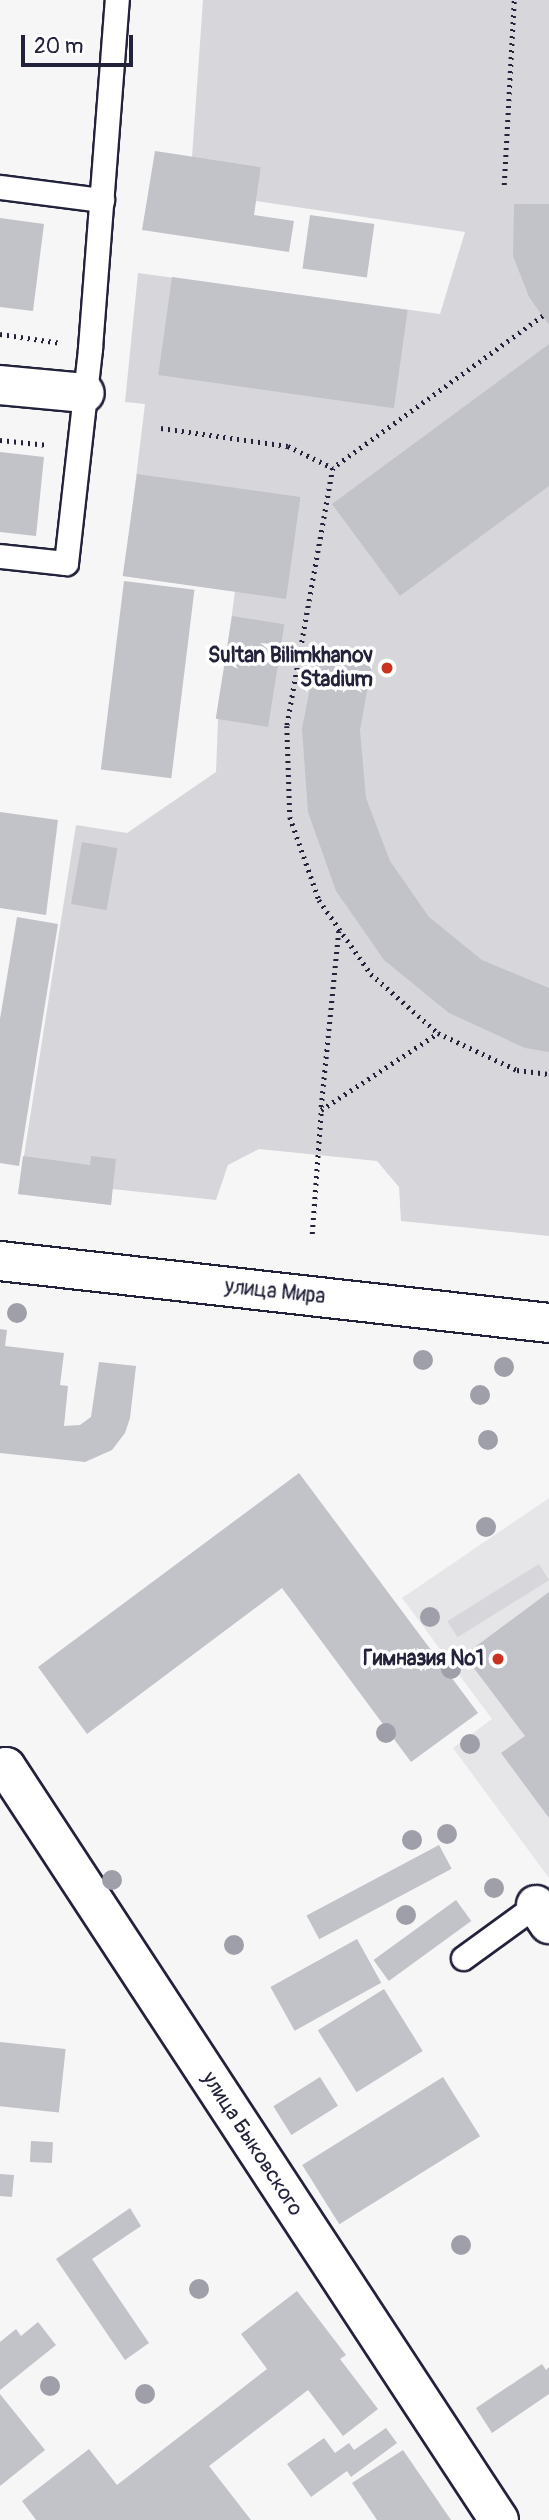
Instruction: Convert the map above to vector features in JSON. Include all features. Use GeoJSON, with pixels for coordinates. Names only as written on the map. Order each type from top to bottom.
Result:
{"type":"FeatureCollection","features":[{"type":"Feature","properties":{"kind":"street"},"geometry":{"type":"LineString","coordinates":[[0,384],[85,393]]}},
{"type":"Feature","properties":{"kind":"street","name":"улица Мира"},"geometry":{"type":"LineString","coordinates":[[0,1261],[549,1323]]}},
{"type":"Feature","properties":{"kind":"street","name":"улица Быковского"},"geometry":{"type":"LineString","coordinates":[[3,1769],[499,2520]]}},
{"type":"Feature","properties":{"kind":"lane"},"geometry":{"type":"LineString","coordinates":[[0,556],[66,563],[90,348],[117,0]]}},
{"type":"Feature","properties":{"kind":"lane"},"geometry":{"type":"LineString","coordinates":[[0,187],[102,200]]}},
{"type":"Feature","properties":{"kind":"lane"},"geometry":{"type":"LineString","coordinates":[[463,1958],[542,1914]]}},
{"type":"Feature","properties":{"kind":"path"},"geometry":{"type":"LineString","coordinates":[[504,185],[514,0]]}},
{"type":"Feature","properties":{"kind":"path"},"geometry":{"type":"LineString","coordinates":[[543,316],[333,468],[287,726],[290,817],[319,900],[371,974],[438,1033],[517,1070],[549,1074]]}},
{"type":"Feature","properties":{"kind":"path"},"geometry":{"type":"LineString","coordinates":[[0,334],[90,348]]}},
{"type":"Feature","properties":{"kind":"path"},"geometry":{"type":"LineString","coordinates":[[162,428],[288,446],[333,468]]}},
{"type":"Feature","properties":{"kind":"path"},"geometry":{"type":"LineString","coordinates":[[0,440],[79,449]]}},
{"type":"Feature","properties":{"kind":"path"},"geometry":{"type":"LineString","coordinates":[[312,1234],[321,1110],[340,930]]}},
{"type":"Feature","properties":{"kind":"path"},"geometry":{"type":"LineString","coordinates":[[321,1110],[438,1033]]}},
{"type":"Feature","properties":{"kind":"shaded area","name":"Sultan Bilimkhanov Stadium"},"geometry":{"type":"Polygon","coordinates":[[[203,0],[549,0],[549,1236],[401,1221],[399,1187],[377,1161],[259,1149],[228,1165],[216,1200],[112,1189],[111,1205],[18,1194],[76,825],[127,833],[216,772],[218,719],[235,591],[124,576],[145,404],[125,402],[138,273],[440,314],[465,232],[256,201],[261,167],[192,157],[203,0]]]}},
{"type":"Feature","properties":{"kind":"shaded area","name":"Гимназия №1"},"geometry":{"type":"Polygon","coordinates":[[[549,1498],[549,1878],[453,1748],[492,1719],[402,1598],[549,1498]]]}},
{"type":"Feature","properties":{"kind":"shaded area"},"geometry":{"type":"Polygon","coordinates":[[[539,1564],[549,1580],[457,1637],[447,1621],[539,1564]]]}},
{"type":"Feature","properties":{"kind":"building"},"geometry":{"type":"Polygon","coordinates":[[[155,151],[261,167],[254,215],[294,221],[289,252],[142,230],[155,151]]]}},
{"type":"Feature","properties":{"kind":"building"},"geometry":{"type":"Polygon","coordinates":[[[514,204],[549,204],[549,325],[529,297],[513,256],[514,204]]]}},
{"type":"Feature","properties":{"kind":"building"},"geometry":{"type":"Polygon","coordinates":[[[310,215],[374,224],[367,278],[302,268],[310,215]]]}},
{"type":"Feature","properties":{"kind":"building"},"geometry":{"type":"Polygon","coordinates":[[[0,218],[44,224],[33,311],[0,307],[0,218]]]}},
{"type":"Feature","properties":{"kind":"building"},"geometry":{"type":"Polygon","coordinates":[[[172,277],[408,310],[394,408],[158,375],[172,277]]]}},
{"type":"Feature","properties":{"kind":"building"},"geometry":{"type":"Polygon","coordinates":[[[549,344],[549,486],[400,596],[332,504],[549,344]]]}},
{"type":"Feature","properties":{"kind":"building"},"geometry":{"type":"Polygon","coordinates":[[[0,452],[44,457],[36,536],[0,532],[0,452]]]}},
{"type":"Feature","properties":{"kind":"building"},"geometry":{"type":"Polygon","coordinates":[[[137,474],[300,497],[286,599],[123,576],[137,474]]]}},
{"type":"Feature","properties":{"kind":"building"},"geometry":{"type":"Polygon","coordinates":[[[124,581],[194,590],[171,778],[101,770],[124,581]]]}},
{"type":"Feature","properties":{"kind":"building"},"geometry":{"type":"Polygon","coordinates":[[[232,616],[284,624],[268,727],[216,719],[232,616]]]}},
{"type":"Feature","properties":{"kind":"building"},"geometry":{"type":"Polygon","coordinates":[[[318,646],[372,664],[360,730],[366,798],[390,861],[429,917],[482,960],[549,988],[549,1052],[525,1048],[449,1013],[384,960],[336,891],[308,812],[302,729],[318,646]]]}},
{"type":"Feature","properties":{"kind":"building"},"geometry":{"type":"Polygon","coordinates":[[[0,812],[58,820],[46,915],[0,908],[0,812]]]}},
{"type":"Feature","properties":{"kind":"building"},"geometry":{"type":"Polygon","coordinates":[[[82,842],[117,848],[107,910],[71,904],[82,842]]]}},
{"type":"Feature","properties":{"kind":"building"},"geometry":{"type":"Polygon","coordinates":[[[17,917],[58,924],[19,1166],[0,1163],[0,1019],[17,917]]]}},
{"type":"Feature","properties":{"kind":"building"},"geometry":{"type":"Polygon","coordinates":[[[23,1156],[90,1165],[91,1156],[116,1159],[111,1205],[18,1194],[23,1156]]]}},
{"type":"Feature","properties":{"kind":"building"},"geometry":{"type":"Polygon","coordinates":[[[0,1329],[7,1330],[5,1346],[64,1353],[60,1385],[68,1386],[64,1426],[80,1425],[91,1417],[99,1362],[136,1366],[130,1418],[125,1433],[112,1450],[85,1462],[0,1453],[0,1329]]]}},
{"type":"Feature","properties":{"kind":"building"},"geometry":{"type":"Polygon","coordinates":[[[299,1473],[478,1713],[411,1762],[282,1588],[87,1734],[38,1667],[299,1473]]]}},
{"type":"Feature","properties":{"kind":"building"},"geometry":{"type":"Polygon","coordinates":[[[549,1592],[549,1818],[501,1753],[525,1736],[464,1655],[549,1592]]]}},
{"type":"Feature","properties":{"kind":"building"},"geometry":{"type":"Polygon","coordinates":[[[439,1845],[452,1869],[319,1939],[307,1915],[439,1845]]]}},
{"type":"Feature","properties":{"kind":"building"},"geometry":{"type":"Polygon","coordinates":[[[456,1900],[471,1921],[389,1981],[373,1960],[456,1900]]]}},
{"type":"Feature","properties":{"kind":"building"},"geometry":{"type":"Polygon","coordinates":[[[357,1939],[381,1983],[295,2031],[270,1987],[357,1939]]]}},
{"type":"Feature","properties":{"kind":"building"},"geometry":{"type":"Polygon","coordinates":[[[384,1989],[423,2051],[357,2092],[318,2030],[384,1989]]]}},
{"type":"Feature","properties":{"kind":"building"},"geometry":{"type":"Polygon","coordinates":[[[0,2042],[66,2049],[59,2113],[0,2106],[0,2042]]]}},
{"type":"Feature","properties":{"kind":"building"},"geometry":{"type":"Polygon","coordinates":[[[320,2077],[338,2106],[291,2135],[273,2106],[320,2077]]]}},
{"type":"Feature","properties":{"kind":"building"},"geometry":{"type":"Polygon","coordinates":[[[443,2077],[480,2136],[339,2224],[302,2165],[443,2077]]]}},
{"type":"Feature","properties":{"kind":"building"},"geometry":{"type":"Polygon","coordinates":[[[31,2141],[53,2142],[52,2163],[30,2162],[31,2141]]]}},
{"type":"Feature","properties":{"kind":"building"},"geometry":{"type":"Polygon","coordinates":[[[0,2174],[14,2175],[12,2197],[0,2196],[0,2174]]]}},
{"type":"Feature","properties":{"kind":"building"},"geometry":{"type":"Polygon","coordinates":[[[130,2208],[141,2226],[92,2259],[149,2343],[125,2360],[56,2259],[130,2208]]]}},
{"type":"Feature","properties":{"kind":"building"},"geometry":{"type":"Polygon","coordinates":[[[297,2291],[346,2355],[340,2359],[378,2409],[343,2436],[308,2390],[209,2466],[251,2520],[36,2520],[22,2501],[89,2449],[117,2485],[267,2369],[241,2334],[297,2291]]]}},
{"type":"Feature","properties":{"kind":"building"},"geometry":{"type":"Polygon","coordinates":[[[38,2322],[56,2345],[0,2390],[0,2342],[16,2329],[21,2336],[38,2322]]]}},
{"type":"Feature","properties":{"kind":"building"},"geometry":{"type":"Polygon","coordinates":[[[542,2364],[546,2370],[549,2367],[549,2394],[492,2433],[476,2408],[542,2364]]]}},
{"type":"Feature","properties":{"kind":"building"},"geometry":{"type":"Polygon","coordinates":[[[0,2394],[45,2450],[0,2486],[0,2394]]]}},
{"type":"Feature","properties":{"kind":"building"},"geometry":{"type":"Polygon","coordinates":[[[386,2428],[397,2443],[351,2477],[347,2471],[311,2497],[287,2464],[324,2438],[335,2453],[349,2443],[354,2450],[386,2428]]]}},
{"type":"Feature","properties":{"kind":"building"},"geometry":{"type":"Polygon","coordinates":[[[403,2450],[451,2520],[377,2520],[352,2483],[403,2450]]]}},
{"type":"Feature","properties":{"kind":"place","name":"Sultan Bilimkhanov Stadium"},"geometry":{"type":"Point","coordinates":[387,668]}},
{"type":"Feature","properties":{"kind":"place","name":"Гимназия №1"},"geometry":{"type":"Point","coordinates":[498,1659]}}]}
